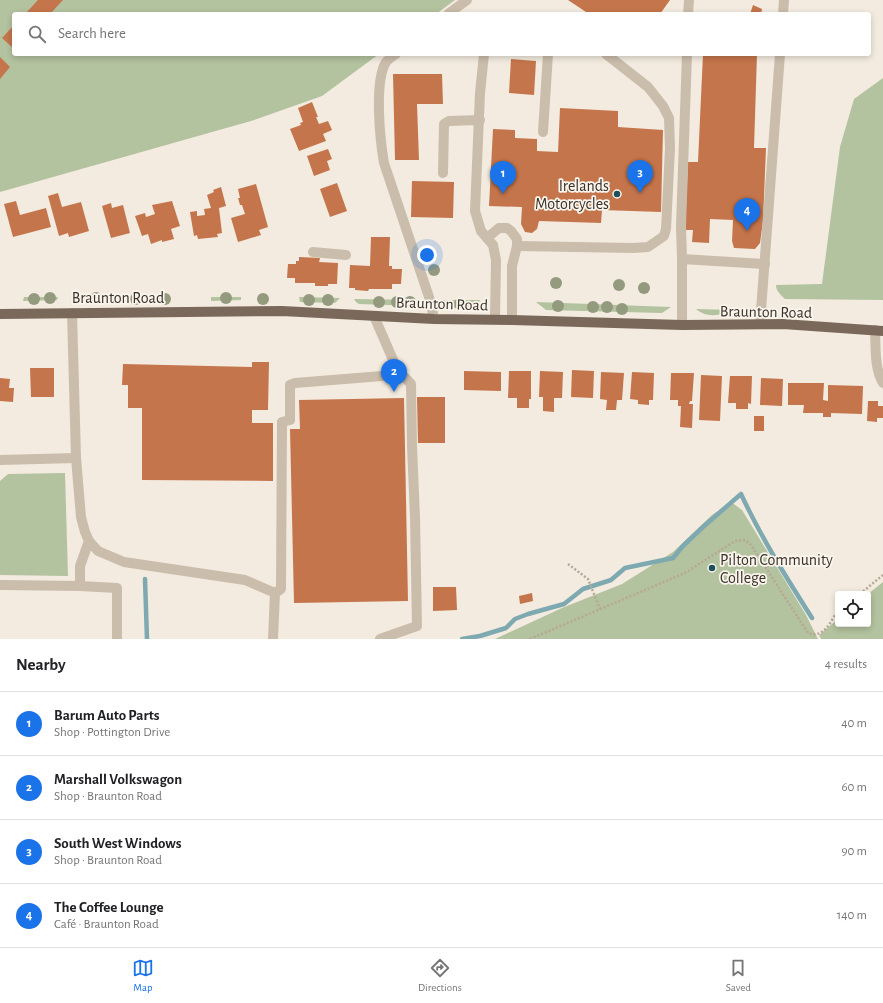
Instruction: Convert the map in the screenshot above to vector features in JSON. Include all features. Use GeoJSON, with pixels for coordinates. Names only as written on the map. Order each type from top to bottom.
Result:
{"type":"FeatureCollection","features":[{"type":"Feature","properties":{"kind":"main road","name":"Braunton Road"},"geometry":{"type":"LineString","coordinates":[[0,314],[282,311],[374,316],[682,325],[760,324],[879,331]]}},
{"type":"Feature","properties":{"kind":"street"},"geometry":{"type":"LineString","coordinates":[[451,12],[467,0]]}},
{"type":"Feature","properties":{"kind":"street"},"geometry":{"type":"LineString","coordinates":[[688,12],[689,0]]}},
{"type":"Feature","properties":{"kind":"street"},"geometry":{"type":"LineString","coordinates":[[783,12],[784,0]]}},
{"type":"Feature","properties":{"kind":"street"},"geometry":{"type":"LineString","coordinates":[[393,56],[387,61],[381,75],[379,117],[380,142],[384,162],[430,300],[434,318]]}},
{"type":"Feature","properties":{"kind":"street"},"geometry":{"type":"LineString","coordinates":[[484,56],[480,93],[476,211],[481,231],[493,245],[496,260],[495,319]]}},
{"type":"Feature","properties":{"kind":"street"},"geometry":{"type":"LineString","coordinates":[[543,132],[548,56]]}},
{"type":"Feature","properties":{"kind":"street"},"geometry":{"type":"LineString","coordinates":[[518,246],[648,247],[664,236],[666,229],[670,148],[669,118],[663,106],[648,87],[609,56]]}},
{"type":"Feature","properties":{"kind":"street"},"geometry":{"type":"LineString","coordinates":[[682,325],[681,226],[687,56]]}},
{"type":"Feature","properties":{"kind":"street"},"geometry":{"type":"LineString","coordinates":[[760,324],[780,56]]}},
{"type":"Feature","properties":{"kind":"street"},"geometry":{"type":"LineString","coordinates":[[443,173],[444,124],[449,121],[480,120]]}},
{"type":"Feature","properties":{"kind":"street"},"geometry":{"type":"LineString","coordinates":[[487,238],[499,228],[507,228],[512,231],[516,239],[518,246],[512,266],[512,320]]}},
{"type":"Feature","properties":{"kind":"street"},"geometry":{"type":"LineString","coordinates":[[313,252],[346,255]]}},
{"type":"Feature","properties":{"kind":"street"},"geometry":{"type":"LineString","coordinates":[[682,259],[765,264]]}},
{"type":"Feature","properties":{"kind":"street"},"geometry":{"type":"LineString","coordinates":[[72,313],[76,458],[81,517],[89,541],[98,551],[124,562],[245,580],[275,593]]}},
{"type":"Feature","properties":{"kind":"street"},"geometry":{"type":"LineString","coordinates":[[374,316],[397,369],[411,384],[415,517],[417,626],[380,639]]}},
{"type":"Feature","properties":{"kind":"street"},"geometry":{"type":"LineString","coordinates":[[879,331],[877,363],[879,376],[883,383]]}},
{"type":"Feature","properties":{"kind":"street"},"geometry":{"type":"LineString","coordinates":[[275,593],[281,589],[282,422],[290,420],[290,385],[295,383],[382,376],[399,372]]}},
{"type":"Feature","properties":{"kind":"street"},"geometry":{"type":"LineString","coordinates":[[0,460],[76,458]]}},
{"type":"Feature","properties":{"kind":"street"},"geometry":{"type":"LineString","coordinates":[[80,586],[80,566],[89,541]]}},
{"type":"Feature","properties":{"kind":"street"},"geometry":{"type":"LineString","coordinates":[[0,585],[117,588],[117,639]]}},
{"type":"Feature","properties":{"kind":"street"},"geometry":{"type":"LineString","coordinates":[[273,639],[275,593]]}},
{"type":"Feature","properties":{"kind":"path"},"geometry":{"type":"LineString","coordinates":[[530,639],[685,573],[735,542],[745,540],[750,544],[808,633],[816,634],[824,632],[835,616]]}},
{"type":"Feature","properties":{"kind":"path"},"geometry":{"type":"LineString","coordinates":[[568,564],[588,579],[600,609]]}},
{"type":"Feature","properties":{"kind":"path"},"geometry":{"type":"LineString","coordinates":[[864,591],[883,575]]}},
{"type":"Feature","properties":{"kind":"green space"},"geometry":{"type":"Polygon","coordinates":[[[0,0],[455,0],[439,12],[12,12],[12,56],[376,56],[322,96],[251,121],[0,192],[0,0]]]}},
{"type":"Feature","properties":{"kind":"green space"},"geometry":{"type":"Polygon","coordinates":[[[883,78],[883,300],[785,299],[778,291],[776,285],[822,284],[840,147],[854,99],[883,78]]]}},
{"type":"Feature","properties":{"kind":"green space"},"geometry":{"type":"Polygon","coordinates":[[[73,296],[103,296],[104,299],[73,299],[73,296]]]}},
{"type":"Feature","properties":{"kind":"green space"},"geometry":{"type":"Polygon","coordinates":[[[24,297],[58,297],[57,300],[23,301],[24,297]]]}},
{"type":"Feature","properties":{"kind":"green space"},"geometry":{"type":"Polygon","coordinates":[[[211,297],[241,297],[241,300],[211,301],[211,297]]]}},
{"type":"Feature","properties":{"kind":"green space"},"geometry":{"type":"Polygon","coordinates":[[[299,297],[340,298],[335,303],[300,302],[299,297]]]}},
{"type":"Feature","properties":{"kind":"green space"},"geometry":{"type":"Polygon","coordinates":[[[354,299],[424,300],[418,306],[359,304],[354,299]]]}},
{"type":"Feature","properties":{"kind":"green space"},"geometry":{"type":"Polygon","coordinates":[[[442,300],[480,300],[475,308],[444,308],[442,300]]]}},
{"type":"Feature","properties":{"kind":"green space"},"geometry":{"type":"Polygon","coordinates":[[[536,302],[671,307],[662,313],[546,310],[536,302]]]}},
{"type":"Feature","properties":{"kind":"green space"},"geometry":{"type":"Polygon","coordinates":[[[696,309],[733,310],[723,314],[709,315],[696,309]]]}},
{"type":"Feature","properties":{"kind":"green space"},"geometry":{"type":"Polygon","coordinates":[[[65,473],[68,576],[0,575],[0,481],[8,474],[65,473]]]}},
{"type":"Feature","properties":{"kind":"green space","name":"Pilton Community College"},"geometry":{"type":"Polygon","coordinates":[[[731,502],[742,510],[806,615],[818,639],[495,639],[562,608],[622,584],[673,552],[712,515],[731,502]]]}},
{"type":"Feature","properties":{"kind":"green space"},"geometry":{"type":"Polygon","coordinates":[[[883,582],[883,639],[821,639],[819,635],[835,622],[835,627],[871,627],[871,592],[883,582]]]}},
{"type":"Feature","properties":{"kind":"building"},"geometry":{"type":"Polygon","coordinates":[[[38,0],[63,0],[52,12],[27,12],[38,0]]]}},
{"type":"Feature","properties":{"kind":"building"},"geometry":{"type":"Polygon","coordinates":[[[568,0],[670,0],[661,12],[586,12],[568,0]]]}},
{"type":"Feature","properties":{"kind":"building"},"geometry":{"type":"Polygon","coordinates":[[[753,5],[762,9],[761,12],[751,12],[753,5]]]}},
{"type":"Feature","properties":{"kind":"building"},"geometry":{"type":"Polygon","coordinates":[[[12,27],[12,47],[2,38],[12,27]]]}},
{"type":"Feature","properties":{"kind":"building"},"geometry":{"type":"Polygon","coordinates":[[[703,56],[757,56],[754,148],[766,148],[763,221],[760,243],[755,249],[734,248],[732,241],[733,220],[710,219],[709,243],[692,242],[693,230],[685,230],[688,162],[698,162],[703,56]]]}},
{"type":"Feature","properties":{"kind":"building"},"geometry":{"type":"Polygon","coordinates":[[[0,57],[10,67],[0,79],[0,57]]]}},
{"type":"Feature","properties":{"kind":"building"},"geometry":{"type":"Polygon","coordinates":[[[511,59],[536,61],[534,95],[509,93],[511,59]]]}},
{"type":"Feature","properties":{"kind":"building"},"geometry":{"type":"Polygon","coordinates":[[[393,74],[442,74],[443,104],[417,104],[419,160],[395,160],[393,74]]]}},
{"type":"Feature","properties":{"kind":"building"},"geometry":{"type":"Polygon","coordinates":[[[312,102],[319,124],[328,121],[332,130],[323,134],[326,141],[299,151],[290,129],[301,125],[300,123],[303,122],[298,108],[312,102]]]}},
{"type":"Feature","properties":{"kind":"building"},"geometry":{"type":"Polygon","coordinates":[[[560,108],[618,111],[618,127],[663,130],[661,212],[602,210],[601,223],[539,221],[537,229],[532,233],[525,232],[521,224],[522,207],[489,206],[493,129],[515,130],[515,138],[537,139],[537,151],[558,152],[560,108]]]}},
{"type":"Feature","properties":{"kind":"building"},"geometry":{"type":"Polygon","coordinates":[[[328,149],[332,159],[327,161],[330,170],[314,176],[307,156],[328,149]]]}},
{"type":"Feature","properties":{"kind":"building"},"geometry":{"type":"Polygon","coordinates":[[[412,181],[454,182],[453,218],[411,217],[412,181]]]}},
{"type":"Feature","properties":{"kind":"building"},"geometry":{"type":"Polygon","coordinates":[[[337,183],[347,211],[330,217],[320,189],[337,183]]]}},
{"type":"Feature","properties":{"kind":"building"},"geometry":{"type":"Polygon","coordinates":[[[256,184],[268,227],[259,230],[261,235],[238,242],[231,218],[245,214],[238,198],[240,198],[238,189],[256,184]]]}},
{"type":"Feature","properties":{"kind":"building"},"geometry":{"type":"Polygon","coordinates":[[[221,187],[226,206],[219,208],[222,233],[217,234],[218,237],[198,239],[197,235],[194,236],[190,212],[197,211],[197,216],[205,215],[204,209],[211,208],[207,195],[214,192],[213,190],[221,187]]]}},
{"type":"Feature","properties":{"kind":"building"},"geometry":{"type":"Polygon","coordinates":[[[58,193],[62,207],[81,202],[89,231],[69,237],[68,233],[59,236],[48,196],[58,193]]]}},
{"type":"Feature","properties":{"kind":"building"},"geometry":{"type":"Polygon","coordinates":[[[16,201],[20,215],[46,208],[51,227],[13,237],[4,204],[16,201]]]}},
{"type":"Feature","properties":{"kind":"building"},"geometry":{"type":"Polygon","coordinates":[[[172,201],[180,226],[171,229],[174,239],[162,242],[162,240],[151,244],[148,234],[142,236],[135,216],[145,213],[146,217],[155,214],[152,205],[172,201]]]}},
{"type":"Feature","properties":{"kind":"building"},"geometry":{"type":"Polygon","coordinates":[[[111,203],[112,208],[123,205],[130,233],[111,238],[102,206],[111,203]]]}},
{"type":"Feature","properties":{"kind":"building"},"geometry":{"type":"Polygon","coordinates":[[[371,237],[390,237],[389,266],[392,266],[392,269],[402,269],[401,284],[392,284],[392,289],[369,289],[368,291],[349,288],[350,265],[370,266],[371,237]]]}},
{"type":"Feature","properties":{"kind":"building"},"geometry":{"type":"Polygon","coordinates":[[[299,257],[320,258],[319,262],[338,263],[337,284],[315,286],[315,283],[295,283],[295,278],[287,278],[288,264],[296,264],[296,261],[299,261],[299,257]]]}},
{"type":"Feature","properties":{"kind":"building"},"geometry":{"type":"Polygon","coordinates":[[[252,362],[269,362],[268,410],[252,410],[252,423],[273,423],[273,481],[142,480],[142,408],[128,408],[128,385],[122,385],[123,364],[252,367],[252,362]]]}},
{"type":"Feature","properties":{"kind":"building"},"geometry":{"type":"Polygon","coordinates":[[[30,368],[54,368],[54,397],[31,397],[30,368]]]}},
{"type":"Feature","properties":{"kind":"building"},"geometry":{"type":"Polygon","coordinates":[[[572,370],[594,371],[593,398],[571,397],[572,370]]]}},
{"type":"Feature","properties":{"kind":"building"},"geometry":{"type":"Polygon","coordinates":[[[464,371],[501,372],[501,391],[464,390],[464,371]]]}},
{"type":"Feature","properties":{"kind":"building"},"geometry":{"type":"Polygon","coordinates":[[[509,371],[531,371],[531,399],[529,399],[529,408],[517,408],[517,398],[508,398],[509,371]]]}},
{"type":"Feature","properties":{"kind":"building"},"geometry":{"type":"Polygon","coordinates":[[[540,371],[563,372],[562,398],[554,398],[554,412],[543,411],[543,397],[539,397],[540,371]]]}},
{"type":"Feature","properties":{"kind":"building"},"geometry":{"type":"Polygon","coordinates":[[[601,372],[624,373],[622,400],[617,400],[616,410],[606,410],[607,400],[600,399],[601,372]]]}},
{"type":"Feature","properties":{"kind":"building"},"geometry":{"type":"Polygon","coordinates":[[[632,372],[654,373],[653,400],[649,400],[649,405],[638,404],[638,400],[630,399],[632,372]]]}},
{"type":"Feature","properties":{"kind":"building"},"geometry":{"type":"Polygon","coordinates":[[[671,373],[694,373],[692,401],[690,401],[689,404],[693,404],[692,428],[680,427],[681,406],[678,406],[678,400],[670,400],[671,373]]]}},
{"type":"Feature","properties":{"kind":"building"},"geometry":{"type":"Polygon","coordinates":[[[701,375],[722,376],[720,421],[699,420],[701,375]]]}},
{"type":"Feature","properties":{"kind":"building"},"geometry":{"type":"Polygon","coordinates":[[[730,376],[752,376],[751,404],[748,403],[748,409],[736,409],[736,403],[728,403],[730,376]]]}},
{"type":"Feature","properties":{"kind":"building"},"geometry":{"type":"Polygon","coordinates":[[[0,378],[10,379],[9,388],[14,388],[13,402],[0,401],[0,378]]]}},
{"type":"Feature","properties":{"kind":"building"},"geometry":{"type":"Polygon","coordinates":[[[761,378],[783,379],[782,406],[760,405],[761,378]]]}},
{"type":"Feature","properties":{"kind":"building"},"geometry":{"type":"Polygon","coordinates":[[[788,383],[824,383],[823,400],[828,401],[828,385],[863,386],[862,414],[831,413],[831,417],[823,417],[823,413],[803,413],[804,405],[788,405],[788,383]]]}},
{"type":"Feature","properties":{"kind":"building"},"geometry":{"type":"Polygon","coordinates":[[[417,397],[445,397],[445,443],[418,443],[417,397]]]}},
{"type":"Feature","properties":{"kind":"building"},"geometry":{"type":"Polygon","coordinates":[[[404,398],[408,601],[294,603],[290,429],[300,429],[299,400],[404,398]]]}},
{"type":"Feature","properties":{"kind":"building"},"geometry":{"type":"Polygon","coordinates":[[[868,401],[878,401],[878,406],[883,406],[883,418],[877,418],[877,422],[867,421],[868,401]]]}},
{"type":"Feature","properties":{"kind":"building"},"geometry":{"type":"Polygon","coordinates":[[[754,416],[764,416],[764,431],[754,431],[754,416]]]}},
{"type":"Feature","properties":{"kind":"building"},"geometry":{"type":"Polygon","coordinates":[[[433,587],[456,587],[457,610],[433,611],[433,587]]]}},
{"type":"Feature","properties":{"kind":"building"},"geometry":{"type":"Polygon","coordinates":[[[532,593],[533,601],[520,604],[519,596],[532,593]]]}},
{"type":"Feature","properties":{"kind":"waterway"},"geometry":{"type":"LineString","coordinates":[[462,639],[480,636],[506,628],[515,619],[564,604],[583,589],[611,580],[625,568],[673,558],[703,527],[741,494],[766,542],[812,618]]}},
{"type":"Feature","properties":{"kind":"waterway"},"geometry":{"type":"LineString","coordinates":[[145,579],[147,639]]}},
{"type":"Feature","properties":{"kind":"place","name":"South West Windows"},"geometry":{"type":"Point","coordinates":[640,193]}},
{"type":"Feature","properties":{"kind":"place","name":"Barum Auto Parts"},"geometry":{"type":"Point","coordinates":[503,194]}},
{"type":"Feature","properties":{"kind":"place","name":"Irelands Motorcycles"},"geometry":{"type":"Point","coordinates":[617,194]}},
{"type":"Feature","properties":{"kind":"place","name":"The Coffee Lounge"},"geometry":{"type":"Point","coordinates":[747,231]}},
{"type":"Feature","properties":{"kind":"place","name":"Marshall Volkswagon"},"geometry":{"type":"Point","coordinates":[394,392]}},
{"type":"Feature","properties":{"kind":"place","name":"Pilton Community College"},"geometry":{"type":"Point","coordinates":[712,568]}}]}
